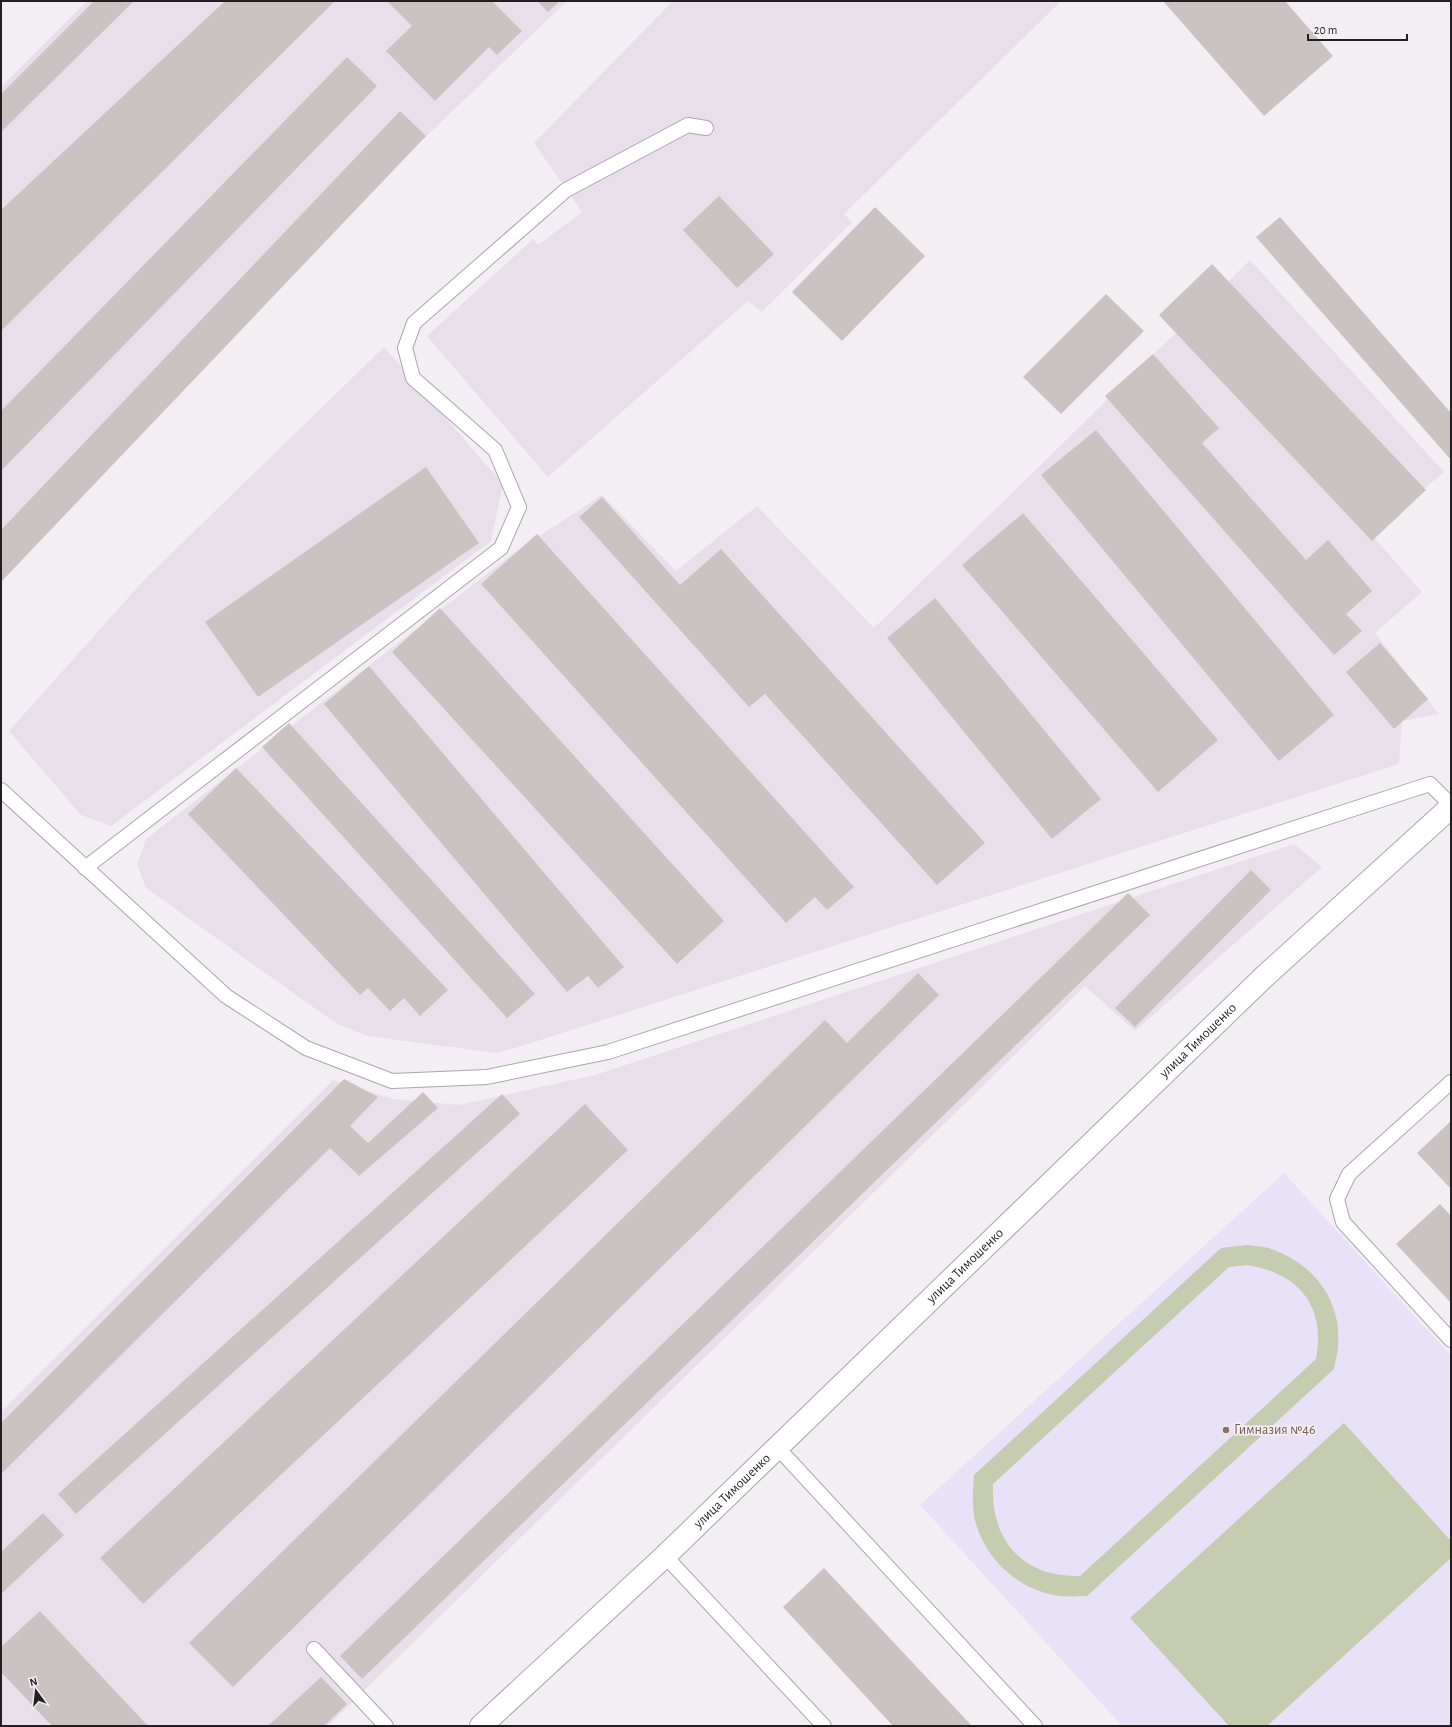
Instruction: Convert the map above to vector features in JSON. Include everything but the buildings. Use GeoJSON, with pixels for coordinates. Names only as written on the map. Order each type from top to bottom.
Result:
{"type":"FeatureCollection","features":[{"type":"Feature","properties":{"kind":"street","name":"улица Тимошенко"},"geometry":{"type":"LineString","coordinates":[[481,1726],[665,1556],[1264,976],[1451,806]]}},
{"type":"Feature","properties":{"kind":"lane"},"geometry":{"type":"LineString","coordinates":[[85,868],[501,548],[519,507],[495,450],[413,378],[405,348],[414,322],[566,190],[688,126],[706,128]]}},
{"type":"Feature","properties":{"kind":"lane"},"geometry":{"type":"LineString","coordinates":[[1,790],[226,996],[306,1048],[392,1080],[487,1077],[608,1052],[1430,784],[1451,806]]}},
{"type":"Feature","properties":{"kind":"lane"},"geometry":{"type":"LineString","coordinates":[[1451,1082],[1349,1174],[1337,1199],[1343,1222],[1451,1340]]}},
{"type":"Feature","properties":{"kind":"lane"},"geometry":{"type":"LineString","coordinates":[[777,1447],[1035,1726]]}},
{"type":"Feature","properties":{"kind":"lane"},"geometry":{"type":"LineString","coordinates":[[665,1556],[824,1726]]}},
{"type":"Feature","properties":{"kind":"lane"},"geometry":{"type":"LineString","coordinates":[[314,1650],[386,1726]]}},
{"type":"Feature","properties":{"kind":"shaded area"},"geometry":{"type":"Polygon","coordinates":[[[87,1],[567,1],[1,545],[1,87],[87,1]]]}},
{"type":"Feature","properties":{"kind":"shaded area"},"geometry":{"type":"Polygon","coordinates":[[[673,1],[1061,1],[844,214],[852,222],[762,312],[748,301],[548,477],[427,336],[533,239],[538,245],[582,212],[534,143],[673,1]]]}},
{"type":"Feature","properties":{"kind":"shaded area"},"geometry":{"type":"Polygon","coordinates":[[[1250,260],[1444,472],[1371,534],[1422,592],[1375,633],[1439,714],[1402,721],[1399,764],[496,1053],[368,1036],[337,1024],[146,888],[137,865],[146,839],[515,552],[602,495],[676,571],[757,506],[874,628],[1250,260]]]}},
{"type":"Feature","properties":{"kind":"shaded area"},"geometry":{"type":"Polygon","coordinates":[[[384,347],[503,484],[491,541],[111,826],[81,815],[9,731],[144,580],[384,347]]]}},
{"type":"Feature","properties":{"kind":"shaded area"},"geometry":{"type":"Polygon","coordinates":[[[1294,844],[1322,867],[1135,1031],[1085,986],[328,1726],[1,1726],[1,1412],[333,1080],[393,1099],[459,1105],[595,1075],[1294,844]]]}},
{"type":"Feature","properties":{"kind":"shaded area","name":"Гимназия №46"},"geometry":{"type":"Polygon","coordinates":[[[1284,1173],[1451,1356],[1451,1726],[1122,1726],[920,1505],[1284,1173]]]}},
{"type":"Feature","properties":{"kind":"green space"},"geometry":{"type":"Polygon","coordinates":[[[1247,1245],[1268,1248],[1286,1255],[1311,1273],[1329,1298],[1335,1313],[1338,1328],[1338,1351],[1334,1369],[1087,1596],[1060,1596],[1032,1588],[1008,1573],[998,1563],[982,1540],[974,1514],[974,1475],[1221,1248],[1247,1245]],[[1247,1265],[1229,1267],[993,1484],[997,1522],[1004,1538],[1014,1552],[1027,1563],[1042,1570],[1060,1575],[1080,1576],[1316,1359],[1318,1340],[1317,1323],[1312,1308],[1305,1295],[1294,1284],[1265,1269],[1247,1265]]]}},
{"type":"Feature","properties":{"kind":"green space"},"geometry":{"type":"Polygon","coordinates":[[[1344,1423],[1451,1541],[1451,1558],[1267,1726],[1229,1726],[1130,1618],[1344,1423]]]}},
{"type":"Feature","properties":{"kind":"place","name":"Гимназия №46"},"geometry":{"type":"Point","coordinates":[1226,1430]}}]}
